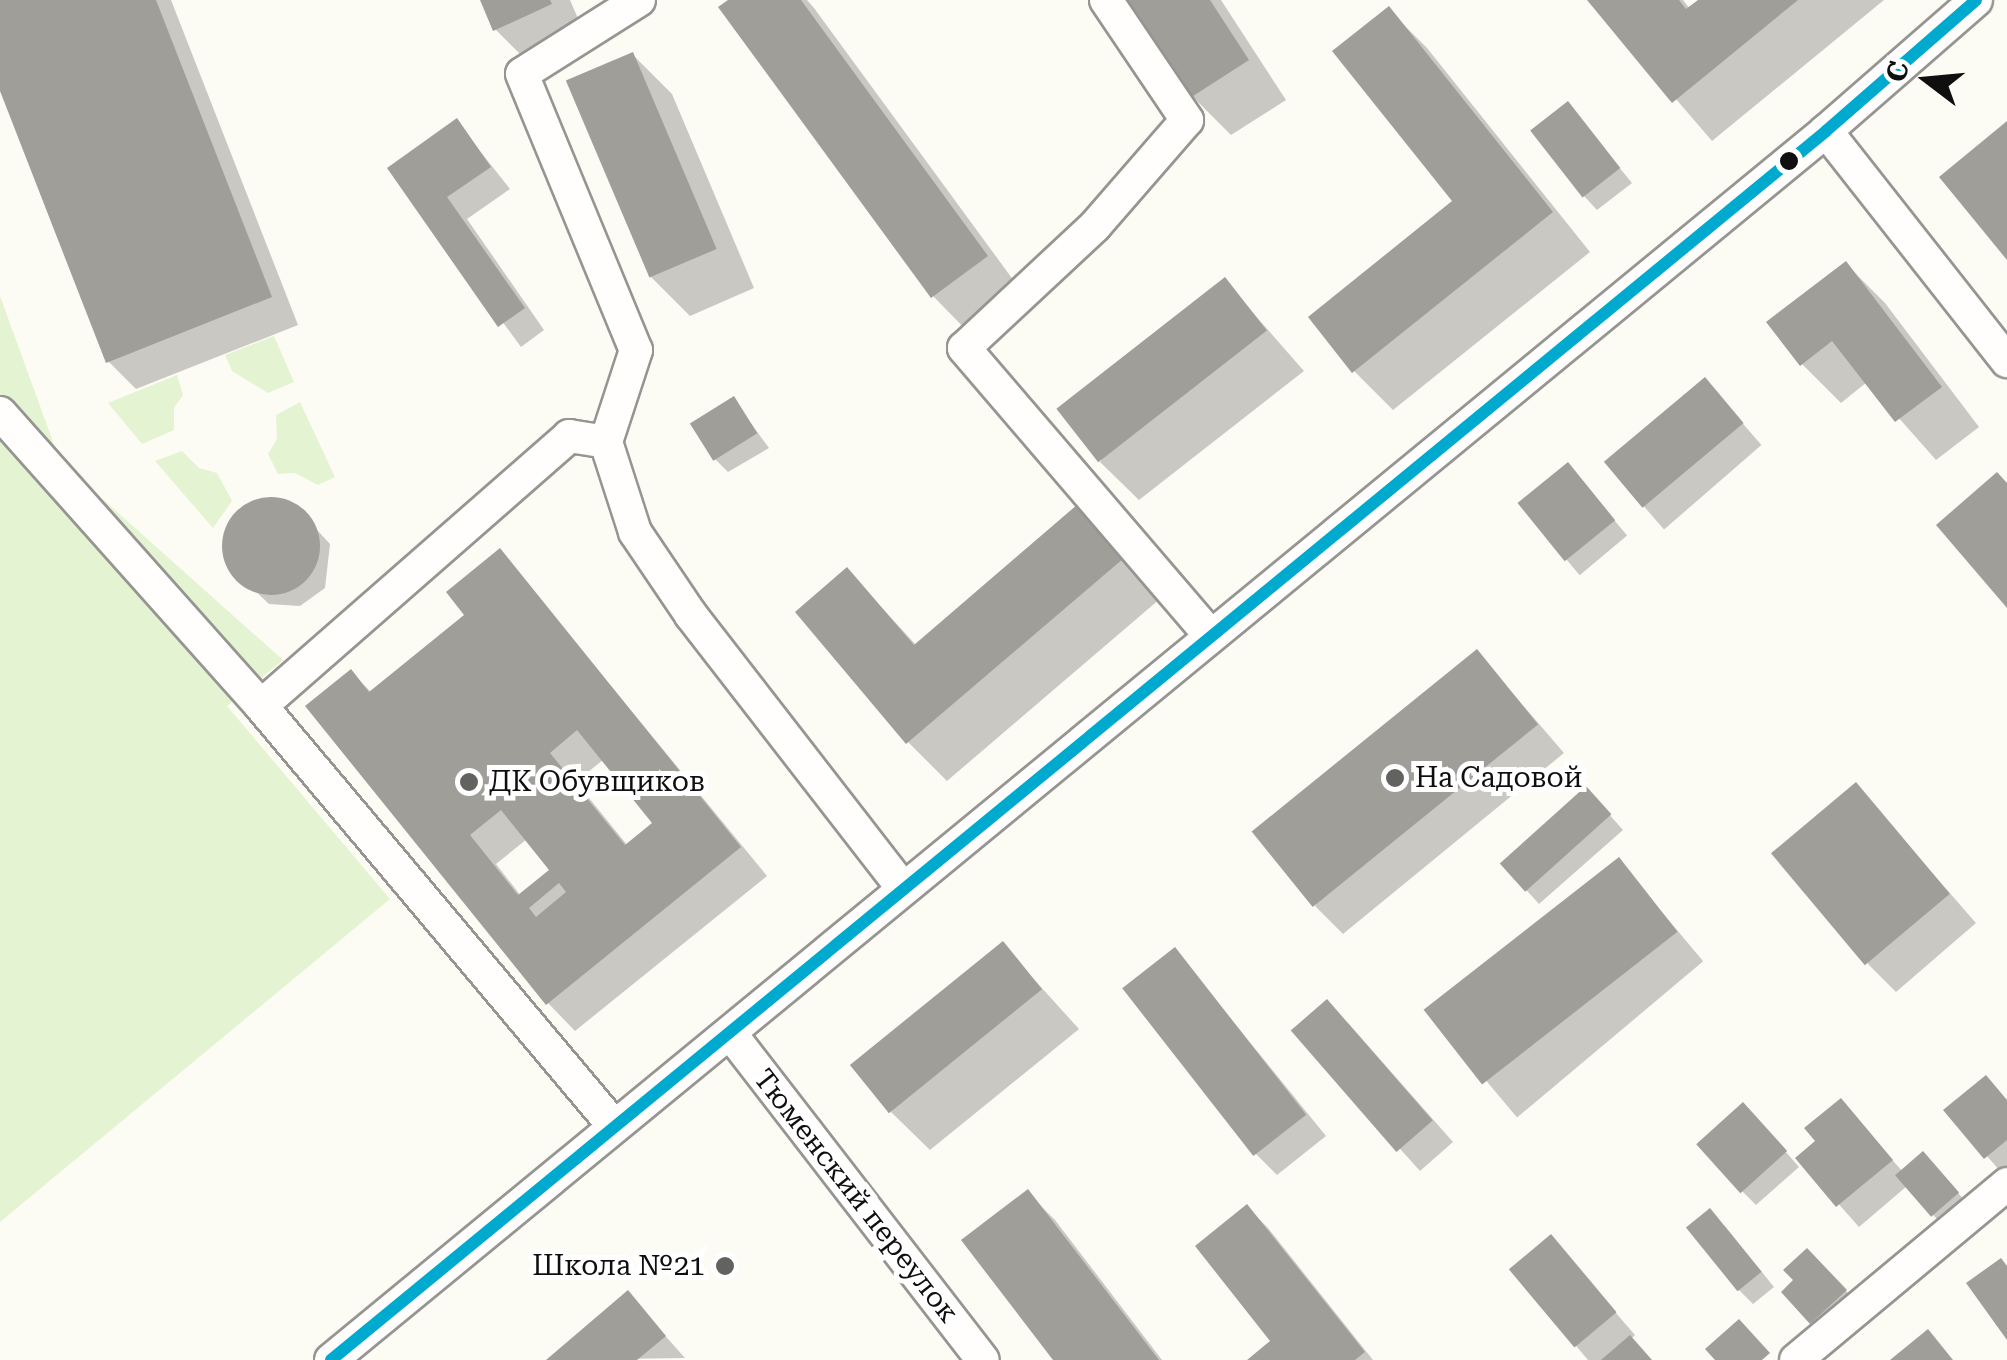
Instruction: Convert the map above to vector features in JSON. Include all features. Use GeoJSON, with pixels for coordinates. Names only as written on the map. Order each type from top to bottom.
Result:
{"type":"FeatureCollection","features":[{"type":"Feature","properties":{"kind":"street"},"geometry":{"type":"LineString","coordinates":[[639,0],[522,74],[636,350],[606,442],[644,546],[902,887]]}},
{"type":"Feature","properties":{"kind":"street"},"geometry":{"type":"LineString","coordinates":[[1106,0],[1187,120],[1095,226],[964,348],[1208,633]]}},
{"type":"Feature","properties":{"kind":"street"},"geometry":{"type":"LineString","coordinates":[[331,1360],[1208,633],[1826,131],[1976,0]]}},
{"type":"Feature","properties":{"kind":"street"},"geometry":{"type":"LineString","coordinates":[[1826,131],[2007,360]]}},
{"type":"Feature","properties":{"kind":"street"},"geometry":{"type":"LineString","coordinates":[[0,414],[261,706],[614,1126]]}},
{"type":"Feature","properties":{"kind":"street"},"geometry":{"type":"LineString","coordinates":[[261,706],[569,436],[606,442]]}},
{"type":"Feature","properties":{"kind":"street","name":"Тюменский переулок"},"geometry":{"type":"LineString","coordinates":[[730,1033],[983,1360]]}},
{"type":"Feature","properties":{"kind":"street"},"geometry":{"type":"LineString","coordinates":[[1796,1360],[2007,1184]]}},
{"type":"Feature","properties":{"kind":"green space"},"geometry":{"type":"Polygon","coordinates":[[[0,296],[60,461],[283,660],[227,706],[390,899],[0,1222],[0,296]]]}},
{"type":"Feature","properties":{"kind":"green space"},"geometry":{"type":"Polygon","coordinates":[[[274,336],[294,382],[268,393],[232,371],[225,355],[274,336]]]}},
{"type":"Feature","properties":{"kind":"green space"},"geometry":{"type":"Polygon","coordinates":[[[177,375],[183,395],[174,408],[174,430],[142,444],[108,403],[177,375]]]}},
{"type":"Feature","properties":{"kind":"green space"},"geometry":{"type":"Polygon","coordinates":[[[300,402],[335,477],[318,485],[295,473],[278,474],[268,454],[277,439],[276,415],[300,402]]]}},
{"type":"Feature","properties":{"kind":"green space"},"geometry":{"type":"Polygon","coordinates":[[[182,451],[199,468],[217,473],[232,501],[213,528],[155,461],[182,451]]]}},
{"type":"Feature","properties":{"kind":"building"},"geometry":{"type":"Polygon","coordinates":[[[0,0],[156,0],[272,297],[106,363],[0,91],[0,0]]]}},
{"type":"Feature","properties":{"kind":"building"},"geometry":{"type":"Polygon","coordinates":[[[480,0],[550,0],[552,4],[493,31],[480,0]]]}},
{"type":"Feature","properties":{"kind":"building"},"geometry":{"type":"Polygon","coordinates":[[[728,0],[801,0],[988,256],[931,298],[718,7],[728,0]]]}},
{"type":"Feature","properties":{"kind":"building"},"geometry":{"type":"Polygon","coordinates":[[[1126,0],[1210,0],[1249,60],[1190,98],[1126,0]]]}},
{"type":"Feature","properties":{"kind":"building"},"geometry":{"type":"Polygon","coordinates":[[[1587,0],[1679,0],[1686,9],[1698,0],[1798,0],[1672,103],[1587,0]]]}},
{"type":"Feature","properties":{"kind":"building"},"geometry":{"type":"Polygon","coordinates":[[[1389,6],[1553,212],[1352,373],[1308,317],[1452,201],[1332,51],[1389,6]]]}},
{"type":"Feature","properties":{"kind":"building"},"geometry":{"type":"Polygon","coordinates":[[[633,52],[717,249],[649,278],[566,81],[633,52]]]}},
{"type":"Feature","properties":{"kind":"building"},"geometry":{"type":"Polygon","coordinates":[[[1568,101],[1620,168],[1583,198],[1530,131],[1568,101]]]}},
{"type":"Feature","properties":{"kind":"building"},"geometry":{"type":"Polygon","coordinates":[[[457,118],[491,167],[447,197],[525,308],[498,327],[387,168],[457,118]]]}},
{"type":"Feature","properties":{"kind":"building"},"geometry":{"type":"Polygon","coordinates":[[[2007,121],[2007,260],[1939,177],[2007,121]]]}},
{"type":"Feature","properties":{"kind":"building"},"geometry":{"type":"Polygon","coordinates":[[[1846,261],[1942,387],[1895,422],[1832,341],[1800,366],[1766,322],[1846,261]]]}},
{"type":"Feature","properties":{"kind":"building"},"geometry":{"type":"Polygon","coordinates":[[[1225,277],[1267,331],[1098,462],[1056,409],[1225,277]]]}},
{"type":"Feature","properties":{"kind":"building"},"geometry":{"type":"Polygon","coordinates":[[[1705,377],[1744,423],[1642,508],[1604,462],[1705,377]]]}},
{"type":"Feature","properties":{"kind":"building"},"geometry":{"type":"Polygon","coordinates":[[[734,396],[757,433],[713,461],[690,424],[734,396]]]}},
{"type":"Feature","properties":{"kind":"building"},"geometry":{"type":"Polygon","coordinates":[[[1568,462],[1615,520],[1565,561],[1517,503],[1568,462]]]}},
{"type":"Feature","properties":{"kind":"building"},"geometry":{"type":"Polygon","coordinates":[[[1997,472],[2007,483],[2007,608],[1936,525],[1997,472]]]}},
{"type":"Feature","properties":{"kind":"building"},"geometry":{"type":"Polygon","coordinates":[[[271,497],[290,501],[305,512],[316,527],[320,546],[316,565],[305,580],[290,591],[271,595],[252,591],[237,580],[226,565],[222,546],[226,527],[237,512],[252,501],[271,497]]]}},
{"type":"Feature","properties":{"kind":"building"},"geometry":{"type":"Polygon","coordinates":[[[1078,504],[1124,558],[906,744],[795,612],[847,567],[914,645],[1078,504]]]}},
{"type":"Feature","properties":{"kind":"building","name":"ДК Обувщиков"},"geometry":{"type":"Polygon","coordinates":[[[500,548],[741,847],[546,1005],[305,706],[351,669],[369,692],[464,615],[446,592],[500,548]],[[577,730],[550,753],[625,845],[652,823],[577,730]],[[501,810],[470,835],[518,895],[549,870],[501,810]],[[559,883],[529,908],[536,917],[566,892],[559,883]]]}},
{"type":"Feature","properties":{"kind":"building","name":"На Садовой"},"geometry":{"type":"Polygon","coordinates":[[[1477,649],[1538,724],[1313,907],[1252,832],[1477,649]]]}},
{"type":"Feature","properties":{"kind":"building"},"geometry":{"type":"Polygon","coordinates":[[[1856,782],[1950,894],[1865,965],[1771,853],[1856,782]]]}},
{"type":"Feature","properties":{"kind":"building"},"geometry":{"type":"Polygon","coordinates":[[[1586,786],[1611,814],[1525,892],[1500,864],[1586,786]]]}},
{"type":"Feature","properties":{"kind":"building"},"geometry":{"type":"Polygon","coordinates":[[[1619,857],[1677,932],[1482,1085],[1424,1010],[1619,857]]]}},
{"type":"Feature","properties":{"kind":"building"},"geometry":{"type":"Polygon","coordinates":[[[1003,941],[1042,989],[889,1113],[850,1065],[1003,941]]]}},
{"type":"Feature","properties":{"kind":"building"},"geometry":{"type":"Polygon","coordinates":[[[1175,947],[1306,1115],[1253,1156],[1122,988],[1175,947]]]}},
{"type":"Feature","properties":{"kind":"building"},"geometry":{"type":"Polygon","coordinates":[[[1327,999],[1433,1121],[1396,1152],[1291,1030],[1327,999]]]}},
{"type":"Feature","properties":{"kind":"building"},"geometry":{"type":"Polygon","coordinates":[[[1986,1075],[2007,1100],[2007,1140],[1984,1159],[1943,1110],[1986,1075]]]}},
{"type":"Feature","properties":{"kind":"building"},"geometry":{"type":"Polygon","coordinates":[[[1841,1098],[1893,1160],[1836,1207],[1795,1158],[1815,1141],[1804,1128],[1841,1098]]]}},
{"type":"Feature","properties":{"kind":"building"},"geometry":{"type":"Polygon","coordinates":[[[1743,1102],[1787,1151],[1740,1193],[1696,1144],[1743,1102]]]}},
{"type":"Feature","properties":{"kind":"building"},"geometry":{"type":"Polygon","coordinates":[[[1923,1151],[1959,1193],[1931,1217],[1895,1175],[1923,1151]]]}},
{"type":"Feature","properties":{"kind":"building"},"geometry":{"type":"Polygon","coordinates":[[[1028,1189],[1159,1360],[1053,1360],[961,1240],[1028,1189]]]}},
{"type":"Feature","properties":{"kind":"building"},"geometry":{"type":"Polygon","coordinates":[[[1247,1204],[1365,1352],[1355,1360],[1247,1360],[1270,1341],[1195,1246],[1247,1204]]]}},
{"type":"Feature","properties":{"kind":"building"},"geometry":{"type":"Polygon","coordinates":[[[1710,1208],[1762,1272],[1738,1291],[1686,1228],[1710,1208]]]}},
{"type":"Feature","properties":{"kind":"building"},"geometry":{"type":"Polygon","coordinates":[[[1551,1234],[1617,1312],[1574,1347],[1509,1269],[1551,1234]]]}},
{"type":"Feature","properties":{"kind":"building"},"geometry":{"type":"Polygon","coordinates":[[[1807,1248],[1847,1290],[1810,1324],[1781,1292],[1793,1280],[1783,1270],[1807,1248]]]}},
{"type":"Feature","properties":{"kind":"building"},"geometry":{"type":"Polygon","coordinates":[[[2001,1258],[2007,1266],[2007,1340],[1966,1283],[2001,1258]]]}},
{"type":"Feature","properties":{"kind":"building"},"geometry":{"type":"Polygon","coordinates":[[[628,1290],[666,1336],[637,1360],[546,1360],[628,1290]]]}},
{"type":"Feature","properties":{"kind":"building"},"geometry":{"type":"Polygon","coordinates":[[[1739,1319],[1770,1353],[1762,1360],[1715,1360],[1705,1349],[1739,1319]]]}},
{"type":"Feature","properties":{"kind":"building"},"geometry":{"type":"Polygon","coordinates":[[[1928,1329],[1953,1360],[1890,1360],[1928,1329]]]}},
{"type":"Feature","properties":{"kind":"building"},"geometry":{"type":"Polygon","coordinates":[[[1630,1335],[1652,1360],[1601,1360],[1630,1335]]]}},
{"type":"Feature","properties":{"kind":"transit line"},"geometry":{"type":"LineString","coordinates":[[331,1360],[1826,131],[1976,0]]}},
{"type":"Feature","properties":{"kind":"place","name":"На Садовой"},"geometry":{"type":"Point","coordinates":[1395,778]}},
{"type":"Feature","properties":{"kind":"place","name":"ДК Обувщиков"},"geometry":{"type":"Point","coordinates":[469,782]}},
{"type":"Feature","properties":{"kind":"place","name":"Школа №21"},"geometry":{"type":"Point","coordinates":[725,1266]}}]}
